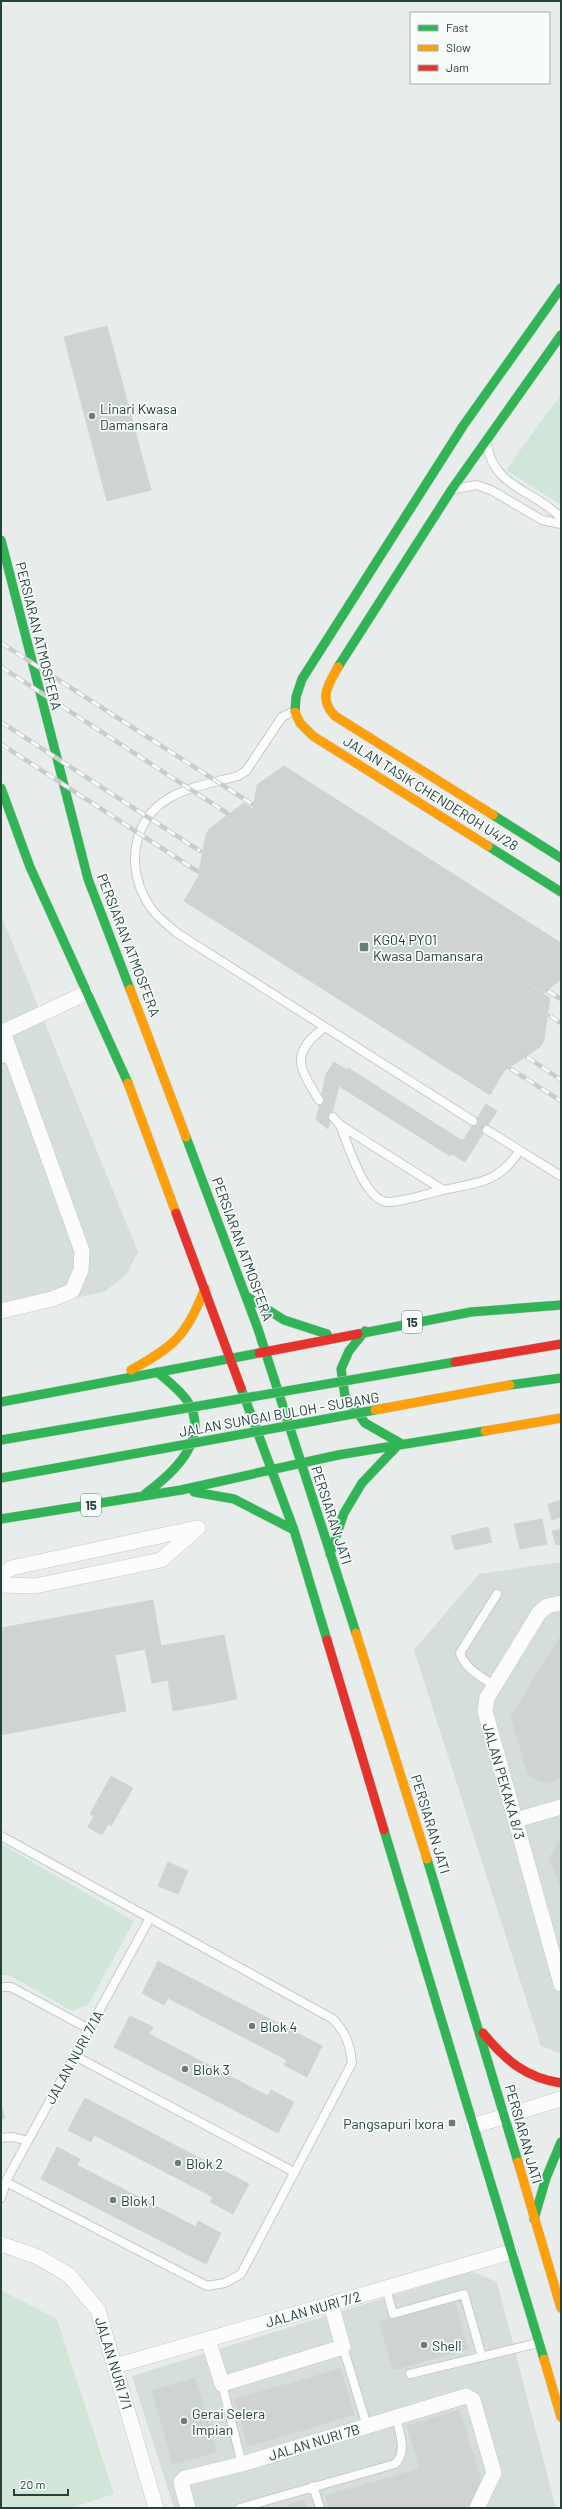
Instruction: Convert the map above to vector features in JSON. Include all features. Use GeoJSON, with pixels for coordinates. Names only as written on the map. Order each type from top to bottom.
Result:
{"type":"FeatureCollection","features":[{"type":"Feature","properties":{"kind":"main road"},"geometry":{"type":"LineString","coordinates":[[561,288],[463,426],[302,679],[293,702],[294,711],[317,704],[326,686],[452,489],[480,437],[561,335]]}},
{"type":"Feature","properties":{"kind":"main road"},"geometry":{"type":"LineString","coordinates":[[463,426],[480,437]]}},
{"type":"Feature","properties":{"kind":"main road","name":"PERSIARAN ATMOSFERA"},"geometry":{"type":"LineString","coordinates":[[1,540],[88,879],[246,1296],[264,1350]]}},
{"type":"Feature","properties":{"kind":"main road","name":"JALAN TASIK CHENDEROH U4/28"},"geometry":{"type":"LineString","coordinates":[[317,704],[561,858]]}},
{"type":"Feature","properties":{"kind":"main road","name":"JALAN TASIK CHENDEROH U4/28"},"geometry":{"type":"LineString","coordinates":[[294,711],[298,721],[313,736],[561,892]]}},
{"type":"Feature","properties":{"kind":"main road"},"geometry":{"type":"LineString","coordinates":[[1,788],[30,868],[130,1088],[206,1288],[294,1530],[561,2417]]}},
{"type":"Feature","properties":{"kind":"main road"},"geometry":{"type":"LineString","coordinates":[[108,1382],[158,1355],[177,1342],[194,1318],[206,1288]]}},
{"type":"Feature","properties":{"kind":"main road"},"geometry":{"type":"LineString","coordinates":[[246,1296],[278,1318],[299,1328],[338,1336]]}},
{"type":"Feature","properties":{"kind":"main road","name":"15"},"geometry":{"type":"LineString","coordinates":[[1,1402],[231,1358],[264,1350],[471,1312],[561,1305]]}},
{"type":"Feature","properties":{"kind":"main road"},"geometry":{"type":"LineString","coordinates":[[330,1554],[344,1513],[362,1483],[400,1443],[365,1423],[344,1396],[341,1369],[349,1351],[365,1331]]}},
{"type":"Feature","properties":{"kind":"main road","name":"JALAN SUNGAI BULOH - SUBANG"},"geometry":{"type":"LineString","coordinates":[[1,1440],[561,1344]]}},
{"type":"Feature","properties":{"kind":"main road","name":"PERSIARAN JATI"},"geometry":{"type":"LineString","coordinates":[[264,1350],[412,1809],[561,2308]]}},
{"type":"Feature","properties":{"kind":"main road"},"geometry":{"type":"LineString","coordinates":[[141,1497],[167,1478],[187,1457],[194,1438],[194,1414],[183,1395],[157,1372]]}},
{"type":"Feature","properties":{"kind":"main road","name":"JALAN SUNGAI BULOH - SUBANG"},"geometry":{"type":"LineString","coordinates":[[1,1478],[400,1407],[520,1383],[561,1378]]}},
{"type":"Feature","properties":{"kind":"main road","name":"15"},"geometry":{"type":"LineString","coordinates":[[1,1519],[181,1490],[301,1463],[400,1443],[561,1418]]}},
{"type":"Feature","properties":{"kind":"main road","name":"15"},"geometry":{"type":"LineString","coordinates":[[181,1490],[234,1499],[294,1530]]}},
{"type":"Feature","properties":{"kind":"main road"},"geometry":{"type":"LineString","coordinates":[[475,2023],[497,2051],[518,2071],[546,2082],[561,2083]]}},
{"type":"Feature","properties":{"kind":"main road"},"geometry":{"type":"LineString","coordinates":[[534,2219],[546,2178],[561,2142]]}},
{"type":"Feature","properties":{"kind":"street"},"geometry":{"type":"LineString","coordinates":[[1,1311],[52,1299],[72,1291],[82,1264],[80,1244],[8,1060],[2,1029],[86,993]]}},
{"type":"Feature","properties":{"kind":"street"},"geometry":{"type":"LineString","coordinates":[[1,1576],[11,1568],[198,1528],[161,1560],[35,1586],[1,1585]]}},
{"type":"Feature","properties":{"kind":"street","name":"JALAN PEKAKA 8/3"},"geometry":{"type":"LineString","coordinates":[[561,1603],[547,1606],[539,1614],[488,1698],[485,1711],[561,1984]]}},
{"type":"Feature","properties":{"kind":"street"},"geometry":{"type":"LineString","coordinates":[[516,1820],[561,1807]]}},
{"type":"Feature","properties":{"kind":"street"},"geometry":{"type":"LineString","coordinates":[[473,2126],[561,2099]]}},
{"type":"Feature","properties":{"kind":"street","name":"JALAN NURI 7/1"},"geometry":{"type":"LineString","coordinates":[[1,2244],[38,2257],[69,2275],[98,2310],[156,2508]]}},
{"type":"Feature","properties":{"kind":"street","name":"JALAN NURI 7/2"},"geometry":{"type":"LineString","coordinates":[[115,2366],[511,2252]]}},
{"type":"Feature","properties":{"kind":"street"},"geometry":{"type":"LineString","coordinates":[[208,2339],[222,2384],[343,2347],[331,2304]]}},
{"type":"Feature","properties":{"kind":"street","name":"JALAN NURI 7B"},"geometry":{"type":"LineString","coordinates":[[188,2508],[181,2482],[185,2478],[242,2464],[466,2396],[473,2400],[494,2473],[477,2508]]}},
{"type":"Feature","properties":{"kind":"lane"},"geometry":{"type":"LineString","coordinates":[[480,437],[495,470],[510,483],[550,506],[561,518]]}},
{"type":"Feature","properties":{"kind":"lane"},"geometry":{"type":"LineString","coordinates":[[452,489],[476,485],[491,490],[542,520],[561,524]]}},
{"type":"Feature","properties":{"kind":"lane"},"geometry":{"type":"LineString","coordinates":[[294,711],[282,717],[246,771],[238,776],[182,791],[170,797],[144,821],[136,841],[135,863],[142,894],[151,909],[177,933],[473,1121]]}},
{"type":"Feature","properties":{"kind":"lane"},"geometry":{"type":"LineString","coordinates":[[319,1100],[302,1072],[299,1063],[308,1041],[325,1027]]}},
{"type":"Feature","properties":{"kind":"lane"},"geometry":{"type":"LineString","coordinates":[[333,1117],[340,1125],[443,1190]]}},
{"type":"Feature","properties":{"kind":"lane"},"geometry":{"type":"LineString","coordinates":[[340,1125],[368,1190],[377,1199],[389,1202],[495,1177],[504,1171],[518,1151]]}},
{"type":"Feature","properties":{"kind":"lane"},"geometry":{"type":"LineString","coordinates":[[487,1130],[518,1151],[561,1176]]}},
{"type":"Feature","properties":{"kind":"lane"},"geometry":{"type":"LineString","coordinates":[[495,1686],[470,1669],[462,1660],[460,1653],[497,1594]]}},
{"type":"Feature","properties":{"kind":"lane"},"geometry":{"type":"LineString","coordinates":[[1,1836],[333,2018],[346,2033],[351,2047],[352,2063],[241,2274],[226,2283],[207,2286],[6,2182]]}},
{"type":"Feature","properties":{"kind":"lane","name":"JALAN NURI 7/1A"},"geometry":{"type":"LineString","coordinates":[[1,2198],[6,2182],[150,1918]]}},
{"type":"Feature","properties":{"kind":"lane"},"geometry":{"type":"LineString","coordinates":[[1,1987],[11,1987],[89,2030]]}},
{"type":"Feature","properties":{"kind":"lane"},"geometry":{"type":"LineString","coordinates":[[75,2056],[294,2172]]}},
{"type":"Feature","properties":{"kind":"lane"},"geometry":{"type":"LineString","coordinates":[[1,2138],[13,2137],[28,2141]]}},
{"type":"Feature","properties":{"kind":"lane"},"geometry":{"type":"LineString","coordinates":[[386,2288],[393,2314],[464,2294],[482,2356]]}},
{"type":"Feature","properties":{"kind":"lane"},"geometry":{"type":"LineString","coordinates":[[410,2374],[538,2343]]}},
{"type":"Feature","properties":{"kind":"lane"},"geometry":{"type":"LineString","coordinates":[[343,2347],[367,2426]]}},
{"type":"Feature","properties":{"kind":"lane"},"geometry":{"type":"LineString","coordinates":[[222,2384],[242,2464]]}},
{"type":"Feature","properties":{"kind":"lane"},"geometry":{"type":"LineString","coordinates":[[240,2508],[313,2486],[395,2464],[400,2459],[403,2451],[396,2417]]}},
{"type":"Feature","properties":{"kind":"lane"},"geometry":{"type":"LineString","coordinates":[[313,2486],[320,2508]]}},
{"type":"Feature","properties":{"kind":"shaded area"},"geometry":{"type":"Polygon","coordinates":[[[1,915],[138,1252],[126,1275],[104,1292],[1,1314],[1,915]]]}},
{"type":"Feature","properties":{"kind":"shaded area"},"geometry":{"type":"Polygon","coordinates":[[[561,1562],[561,2054],[541,2046],[414,1650],[479,1574],[561,1562]]]}},
{"type":"Feature","properties":{"kind":"shaded area"},"geometry":{"type":"Polygon","coordinates":[[[471,2271],[497,2282],[556,2508],[174,2508],[132,2376],[471,2271]]]}},
{"type":"Feature","properties":{"kind":"green space"},"geometry":{"type":"Polygon","coordinates":[[[561,394],[561,505],[506,470],[561,394]]]}},
{"type":"Feature","properties":{"kind":"green space"},"geometry":{"type":"Polygon","coordinates":[[[1,1844],[134,1921],[88,2005],[72,2011],[9,1975],[1,1975],[1,1844]]]}},
{"type":"Feature","properties":{"kind":"green space"},"geometry":{"type":"Polygon","coordinates":[[[1,2290],[57,2319],[114,2494],[71,2508],[1,2508],[1,2290]]]}},
{"type":"Feature","properties":{"kind":"building"},"geometry":{"type":"Polygon","coordinates":[[[107,326],[151,490],[107,501],[64,337],[107,326]]]}},
{"type":"Feature","properties":{"kind":"building"},"geometry":{"type":"Polygon","coordinates":[[[284,766],[561,943],[561,979],[544,993],[253,809],[257,785],[284,766]]]}},
{"type":"Feature","properties":{"kind":"building","name":"KG04 PY01 Kwasa Damansara"},"geometry":{"type":"Polygon","coordinates":[[[244,803],[550,998],[544,1040],[540,1047],[504,1071],[490,1095],[184,901],[198,877],[206,835],[209,829],[244,803]]]}},
{"type":"Feature","properties":{"kind":"building"},"geometry":{"type":"Polygon","coordinates":[[[334,1062],[347,1070],[348,1068],[461,1140],[464,1139],[486,1104],[497,1111],[465,1162],[452,1154],[450,1156],[339,1086],[328,1129],[316,1120],[326,1074],[334,1062]]]}},
{"type":"Feature","properties":{"kind":"building"},"geometry":{"type":"Polygon","coordinates":[[[561,1500],[561,1517],[552,1520],[548,1504],[561,1500]]]}},
{"type":"Feature","properties":{"kind":"building"},"geometry":{"type":"Polygon","coordinates":[[[542,1519],[547,1544],[520,1549],[514,1524],[542,1519]]]}},
{"type":"Feature","properties":{"kind":"building"},"geometry":{"type":"Polygon","coordinates":[[[488,1527],[492,1542],[455,1550],[451,1536],[488,1527]]]}},
{"type":"Feature","properties":{"kind":"building"},"geometry":{"type":"Polygon","coordinates":[[[561,1529],[561,1544],[556,1545],[552,1531],[561,1529]]]}},
{"type":"Feature","properties":{"kind":"building"},"geometry":{"type":"Polygon","coordinates":[[[153,1600],[161,1646],[224,1635],[237,1699],[173,1711],[168,1680],[152,1683],[145,1649],[115,1655],[126,1711],[1,1735],[1,1628],[153,1600]]]}},
{"type":"Feature","properties":{"kind":"building"},"geometry":{"type":"Polygon","coordinates":[[[561,1635],[561,1728],[518,1739],[511,1717],[561,1635]]]}},
{"type":"Feature","properties":{"kind":"building"},"geometry":{"type":"Polygon","coordinates":[[[561,1728],[561,1749],[523,1759],[518,1739],[561,1728]]]}},
{"type":"Feature","properties":{"kind":"building"},"geometry":{"type":"Polygon","coordinates":[[[561,1749],[561,1778],[545,1783],[529,1776],[523,1759],[561,1749]]]}},
{"type":"Feature","properties":{"kind":"building"},"geometry":{"type":"Polygon","coordinates":[[[111,1776],[133,1788],[111,1826],[108,1824],[102,1835],[88,1827],[94,1816],[90,1814],[111,1776]]]}},
{"type":"Feature","properties":{"kind":"building"},"geometry":{"type":"Polygon","coordinates":[[[561,1842],[561,1873],[556,1875],[549,1858],[558,1843],[561,1842]]]}},
{"type":"Feature","properties":{"kind":"building"},"geometry":{"type":"Polygon","coordinates":[[[168,1862],[188,1871],[178,1894],[158,1886],[168,1862]]]}},
{"type":"Feature","properties":{"kind":"building"},"geometry":{"type":"Polygon","coordinates":[[[561,1873],[561,1890],[556,1875],[561,1873]]]}},
{"type":"Feature","properties":{"kind":"building","name":"Blok 4"},"geometry":{"type":"Polygon","coordinates":[[[158,1961],[322,2046],[307,2077],[284,2065],[287,2060],[168,1998],[164,2005],[142,1993],[158,1961]]]}},
{"type":"Feature","properties":{"kind":"building","name":"Blok 3"},"geometry":{"type":"Polygon","coordinates":[[[130,2016],[153,2027],[149,2034],[268,2096],[271,2090],[294,2102],[278,2133],[114,2047],[130,2016]]]}},
{"type":"Feature","properties":{"kind":"building","name":"Blok 2"},"geometry":{"type":"Polygon","coordinates":[[[85,2098],[249,2184],[233,2214],[210,2202],[213,2197],[94,2135],[91,2142],[68,2130],[85,2098]]]}},
{"type":"Feature","properties":{"kind":"building"},"geometry":{"type":"Polygon","coordinates":[[[1,2104],[5,2118],[1,2119],[1,2104]]]}},
{"type":"Feature","properties":{"kind":"building","name":"Blok 1"},"geometry":{"type":"Polygon","coordinates":[[[57,2147],[80,2159],[77,2165],[196,2227],[198,2221],[221,2233],[206,2264],[41,2179],[57,2147]]]}},
{"type":"Feature","properties":{"kind":"building"},"geometry":{"type":"Polygon","coordinates":[[[454,2300],[468,2349],[393,2370],[379,2322],[454,2300]]]}},
{"type":"Feature","properties":{"kind":"building"},"geometry":{"type":"Polygon","coordinates":[[[340,2368],[354,2415],[336,2420],[322,2374],[340,2368]]]}},
{"type":"Feature","properties":{"kind":"building"},"geometry":{"type":"Polygon","coordinates":[[[322,2374],[336,2420],[319,2425],[305,2379],[322,2374]]]}},
{"type":"Feature","properties":{"kind":"building","name":"Gerai Selera Impian"},"geometry":{"type":"Polygon","coordinates":[[[195,2378],[217,2452],[173,2464],[152,2391],[195,2378]]]}},
{"type":"Feature","properties":{"kind":"building"},"geometry":{"type":"Polygon","coordinates":[[[305,2379],[319,2425],[301,2431],[287,2384],[305,2379]]]}},
{"type":"Feature","properties":{"kind":"building"},"geometry":{"type":"Polygon","coordinates":[[[287,2384],[301,2431],[283,2436],[269,2389],[287,2384]]]}},
{"type":"Feature","properties":{"kind":"building"},"geometry":{"type":"Polygon","coordinates":[[[269,2389],[283,2436],[266,2441],[252,2394],[269,2389]]]}},
{"type":"Feature","properties":{"kind":"building"},"geometry":{"type":"Polygon","coordinates":[[[252,2394],[266,2441],[248,2446],[234,2399],[252,2394]]]}},
{"type":"Feature","properties":{"kind":"building"},"geometry":{"type":"Polygon","coordinates":[[[459,2410],[465,2426],[412,2443],[407,2426],[459,2410]]]}},
{"type":"Feature","properties":{"kind":"building"},"geometry":{"type":"Polygon","coordinates":[[[465,2426],[469,2441],[417,2457],[412,2443],[465,2426]]]}},
{"type":"Feature","properties":{"kind":"building"},"geometry":{"type":"Polygon","coordinates":[[[469,2441],[481,2480],[473,2497],[420,2468],[417,2457],[469,2441]]]}},
{"type":"Feature","properties":{"kind":"building"},"geometry":{"type":"Polygon","coordinates":[[[420,2468],[473,2497],[468,2508],[415,2508],[405,2473],[420,2468]]]}},
{"type":"Feature","properties":{"kind":"building"},"geometry":{"type":"Polygon","coordinates":[[[405,2473],[415,2508],[398,2508],[389,2478],[405,2473]]]}},
{"type":"Feature","properties":{"kind":"building"},"geometry":{"type":"Polygon","coordinates":[[[389,2478],[398,2508],[381,2508],[373,2482],[389,2478]]]}},
{"type":"Feature","properties":{"kind":"building"},"geometry":{"type":"Polygon","coordinates":[[[373,2482],[381,2508],[363,2508],[357,2487],[373,2482]]]}},
{"type":"Feature","properties":{"kind":"building"},"geometry":{"type":"Polygon","coordinates":[[[357,2487],[363,2508],[346,2508],[341,2491],[357,2487]]]}},
{"type":"Feature","properties":{"kind":"building"},"geometry":{"type":"Polygon","coordinates":[[[341,2491],[346,2508],[329,2508],[326,2496],[341,2491]]]}},
{"type":"Feature","properties":{"kind":"building"},"geometry":{"type":"Polygon","coordinates":[[[304,2500],[306,2508],[288,2508],[287,2505],[304,2500]]]}},
{"type":"Feature","properties":{"kind":"railway"},"geometry":{"type":"LineString","coordinates":[[1,643],[252,804]]}},
{"type":"Feature","properties":{"kind":"railway"},"geometry":{"type":"LineString","coordinates":[[1,667],[227,813]]}},
{"type":"Feature","properties":{"kind":"railway"},"geometry":{"type":"LineString","coordinates":[[1,722],[200,851]]}},
{"type":"Feature","properties":{"kind":"railway"},"geometry":{"type":"LineString","coordinates":[[1,744],[197,871]]}},
{"type":"Feature","properties":{"kind":"railway"},"geometry":{"type":"LineString","coordinates":[[548,991],[561,999]]}},
{"type":"Feature","properties":{"kind":"railway"},"geometry":{"type":"LineString","coordinates":[[550,1016],[561,1023]]}},
{"type":"Feature","properties":{"kind":"railway"},"geometry":{"type":"LineString","coordinates":[[527,1057],[561,1080]]}},
{"type":"Feature","properties":{"kind":"railway"},"geometry":{"type":"LineString","coordinates":[[511,1069],[561,1101]]}},
{"type":"Feature","properties":{"kind":"traffic: fast"},"geometry":{"type":"LineString","coordinates":[[295,712],[296,697],[302,679],[463,426],[561,288]]}},
{"type":"Feature","properties":{"kind":"traffic: fast"},"geometry":{"type":"LineString","coordinates":[[338,667],[452,489],[561,335]]}},
{"type":"Feature","properties":{"kind":"traffic: fast"},"geometry":{"type":"LineString","coordinates":[[1,540],[88,879],[130,989]]}},
{"type":"Feature","properties":{"kind":"traffic: fast"},"geometry":{"type":"LineString","coordinates":[[1,788],[30,867],[128,1083]]}},
{"type":"Feature","properties":{"kind":"traffic: fast"},"geometry":{"type":"LineString","coordinates":[[493,815],[561,858]]}},
{"type":"Feature","properties":{"kind":"traffic: fast"},"geometry":{"type":"LineString","coordinates":[[488,846],[561,892]]}},
{"type":"Feature","properties":{"kind":"traffic: fast"},"geometry":{"type":"LineString","coordinates":[[186,1137],[258,1329],[356,1633]]}},
{"type":"Feature","properties":{"kind":"traffic: fast"},"geometry":{"type":"LineString","coordinates":[[246,1296],[284,1320],[327,1334]]}},
{"type":"Feature","properties":{"kind":"traffic: fast"},"geometry":{"type":"LineString","coordinates":[[358,1334],[471,1312],[561,1305]]}},
{"type":"Feature","properties":{"kind":"traffic: fast"},"geometry":{"type":"LineString","coordinates":[[365,1331],[349,1351],[341,1369],[345,1396],[365,1423],[400,1443]]}},
{"type":"Feature","properties":{"kind":"traffic: fast"},"geometry":{"type":"LineString","coordinates":[[1,1402],[259,1353]]}},
{"type":"Feature","properties":{"kind":"traffic: fast"},"geometry":{"type":"LineString","coordinates":[[1,1440],[455,1362]]}},
{"type":"Feature","properties":{"kind":"traffic: fast"},"geometry":{"type":"LineString","coordinates":[[145,1494],[156,1486],[177,1466],[192,1443],[195,1430],[194,1416],[188,1402],[170,1382],[157,1372]]}},
{"type":"Feature","properties":{"kind":"traffic: fast"},"geometry":{"type":"LineString","coordinates":[[510,1385],[561,1378]]}},
{"type":"Feature","properties":{"kind":"traffic: fast"},"geometry":{"type":"LineString","coordinates":[[241,1388],[294,1530],[327,1640]]}},
{"type":"Feature","properties":{"kind":"traffic: fast"},"geometry":{"type":"LineString","coordinates":[[1,1478],[375,1410]]}},
{"type":"Feature","properties":{"kind":"traffic: fast"},"geometry":{"type":"LineString","coordinates":[[1,1519],[181,1490],[338,1455],[485,1431]]}},
{"type":"Feature","properties":{"kind":"traffic: fast"},"geometry":{"type":"LineString","coordinates":[[330,1554],[344,1513],[362,1483],[400,1443]]}},
{"type":"Feature","properties":{"kind":"traffic: fast"},"geometry":{"type":"LineString","coordinates":[[194,1492],[234,1499],[294,1530]]}},
{"type":"Feature","properties":{"kind":"traffic: fast"},"geometry":{"type":"LineString","coordinates":[[384,1830],[544,2359]]}},
{"type":"Feature","properties":{"kind":"traffic: fast"},"geometry":{"type":"LineString","coordinates":[[427,1859],[518,2162]]}},
{"type":"Feature","properties":{"kind":"traffic: fast"},"geometry":{"type":"LineString","coordinates":[[534,2219],[546,2178],[561,2142]]}},
{"type":"Feature","properties":{"kind":"traffic: slow"},"geometry":{"type":"LineString","coordinates":[[338,667],[326,692],[327,704],[335,716],[493,815]]}},
{"type":"Feature","properties":{"kind":"traffic: slow"},"geometry":{"type":"LineString","coordinates":[[295,712],[300,723],[313,736],[488,846]]}},
{"type":"Feature","properties":{"kind":"traffic: slow"},"geometry":{"type":"LineString","coordinates":[[130,989],[186,1137]]}},
{"type":"Feature","properties":{"kind":"traffic: slow"},"geometry":{"type":"LineString","coordinates":[[128,1083],[176,1213]]}},
{"type":"Feature","properties":{"kind":"traffic: slow"},"geometry":{"type":"LineString","coordinates":[[131,1370],[159,1354],[178,1338],[192,1317],[205,1288]]}},
{"type":"Feature","properties":{"kind":"traffic: slow"},"geometry":{"type":"LineString","coordinates":[[375,1410],[510,1385]]}},
{"type":"Feature","properties":{"kind":"traffic: slow"},"geometry":{"type":"LineString","coordinates":[[485,1431],[561,1418]]}},
{"type":"Feature","properties":{"kind":"traffic: slow"},"geometry":{"type":"LineString","coordinates":[[356,1633],[427,1859]]}},
{"type":"Feature","properties":{"kind":"traffic: slow"},"geometry":{"type":"LineString","coordinates":[[518,2162],[561,2308]]}},
{"type":"Feature","properties":{"kind":"traffic: slow"},"geometry":{"type":"LineString","coordinates":[[544,2359],[561,2417]]}},
{"type":"Feature","properties":{"kind":"traffic: jam"},"geometry":{"type":"LineString","coordinates":[[176,1213],[241,1388]]}},
{"type":"Feature","properties":{"kind":"traffic: jam"},"geometry":{"type":"LineString","coordinates":[[259,1353],[358,1334]]}},
{"type":"Feature","properties":{"kind":"traffic: jam"},"geometry":{"type":"LineString","coordinates":[[455,1362],[561,1344]]}},
{"type":"Feature","properties":{"kind":"traffic: jam"},"geometry":{"type":"LineString","coordinates":[[327,1640],[384,1830]]}},
{"type":"Feature","properties":{"kind":"traffic: jam"},"geometry":{"type":"LineString","coordinates":[[483,2033],[500,2052],[517,2066],[537,2077],[561,2083]]}},
{"type":"Feature","properties":{"kind":"place","name":"Linari Kwasa Damansara"},"geometry":{"type":"Point","coordinates":[92,416]}},
{"type":"Feature","properties":{"kind":"place","name":"KG04 PY01 Kwasa Damansara"},"geometry":{"type":"Point","coordinates":[364,947]}},
{"type":"Feature","properties":{"kind":"place","name":"Blok 4"},"geometry":{"type":"Point","coordinates":[252,2026]}},
{"type":"Feature","properties":{"kind":"place","name":"Blok 3"},"geometry":{"type":"Point","coordinates":[185,2069]}},
{"type":"Feature","properties":{"kind":"place","name":"Pangsapuri Ixora"},"geometry":{"type":"Point","coordinates":[452,2123]}},
{"type":"Feature","properties":{"kind":"place","name":"Blok 2"},"geometry":{"type":"Point","coordinates":[178,2163]}},
{"type":"Feature","properties":{"kind":"place","name":"Blok 1"},"geometry":{"type":"Point","coordinates":[113,2200]}},
{"type":"Feature","properties":{"kind":"place","name":"Shell"},"geometry":{"type":"Point","coordinates":[424,2345]}},
{"type":"Feature","properties":{"kind":"place","name":"Gerai Selera Impian"},"geometry":{"type":"Point","coordinates":[184,2421]}}]}
